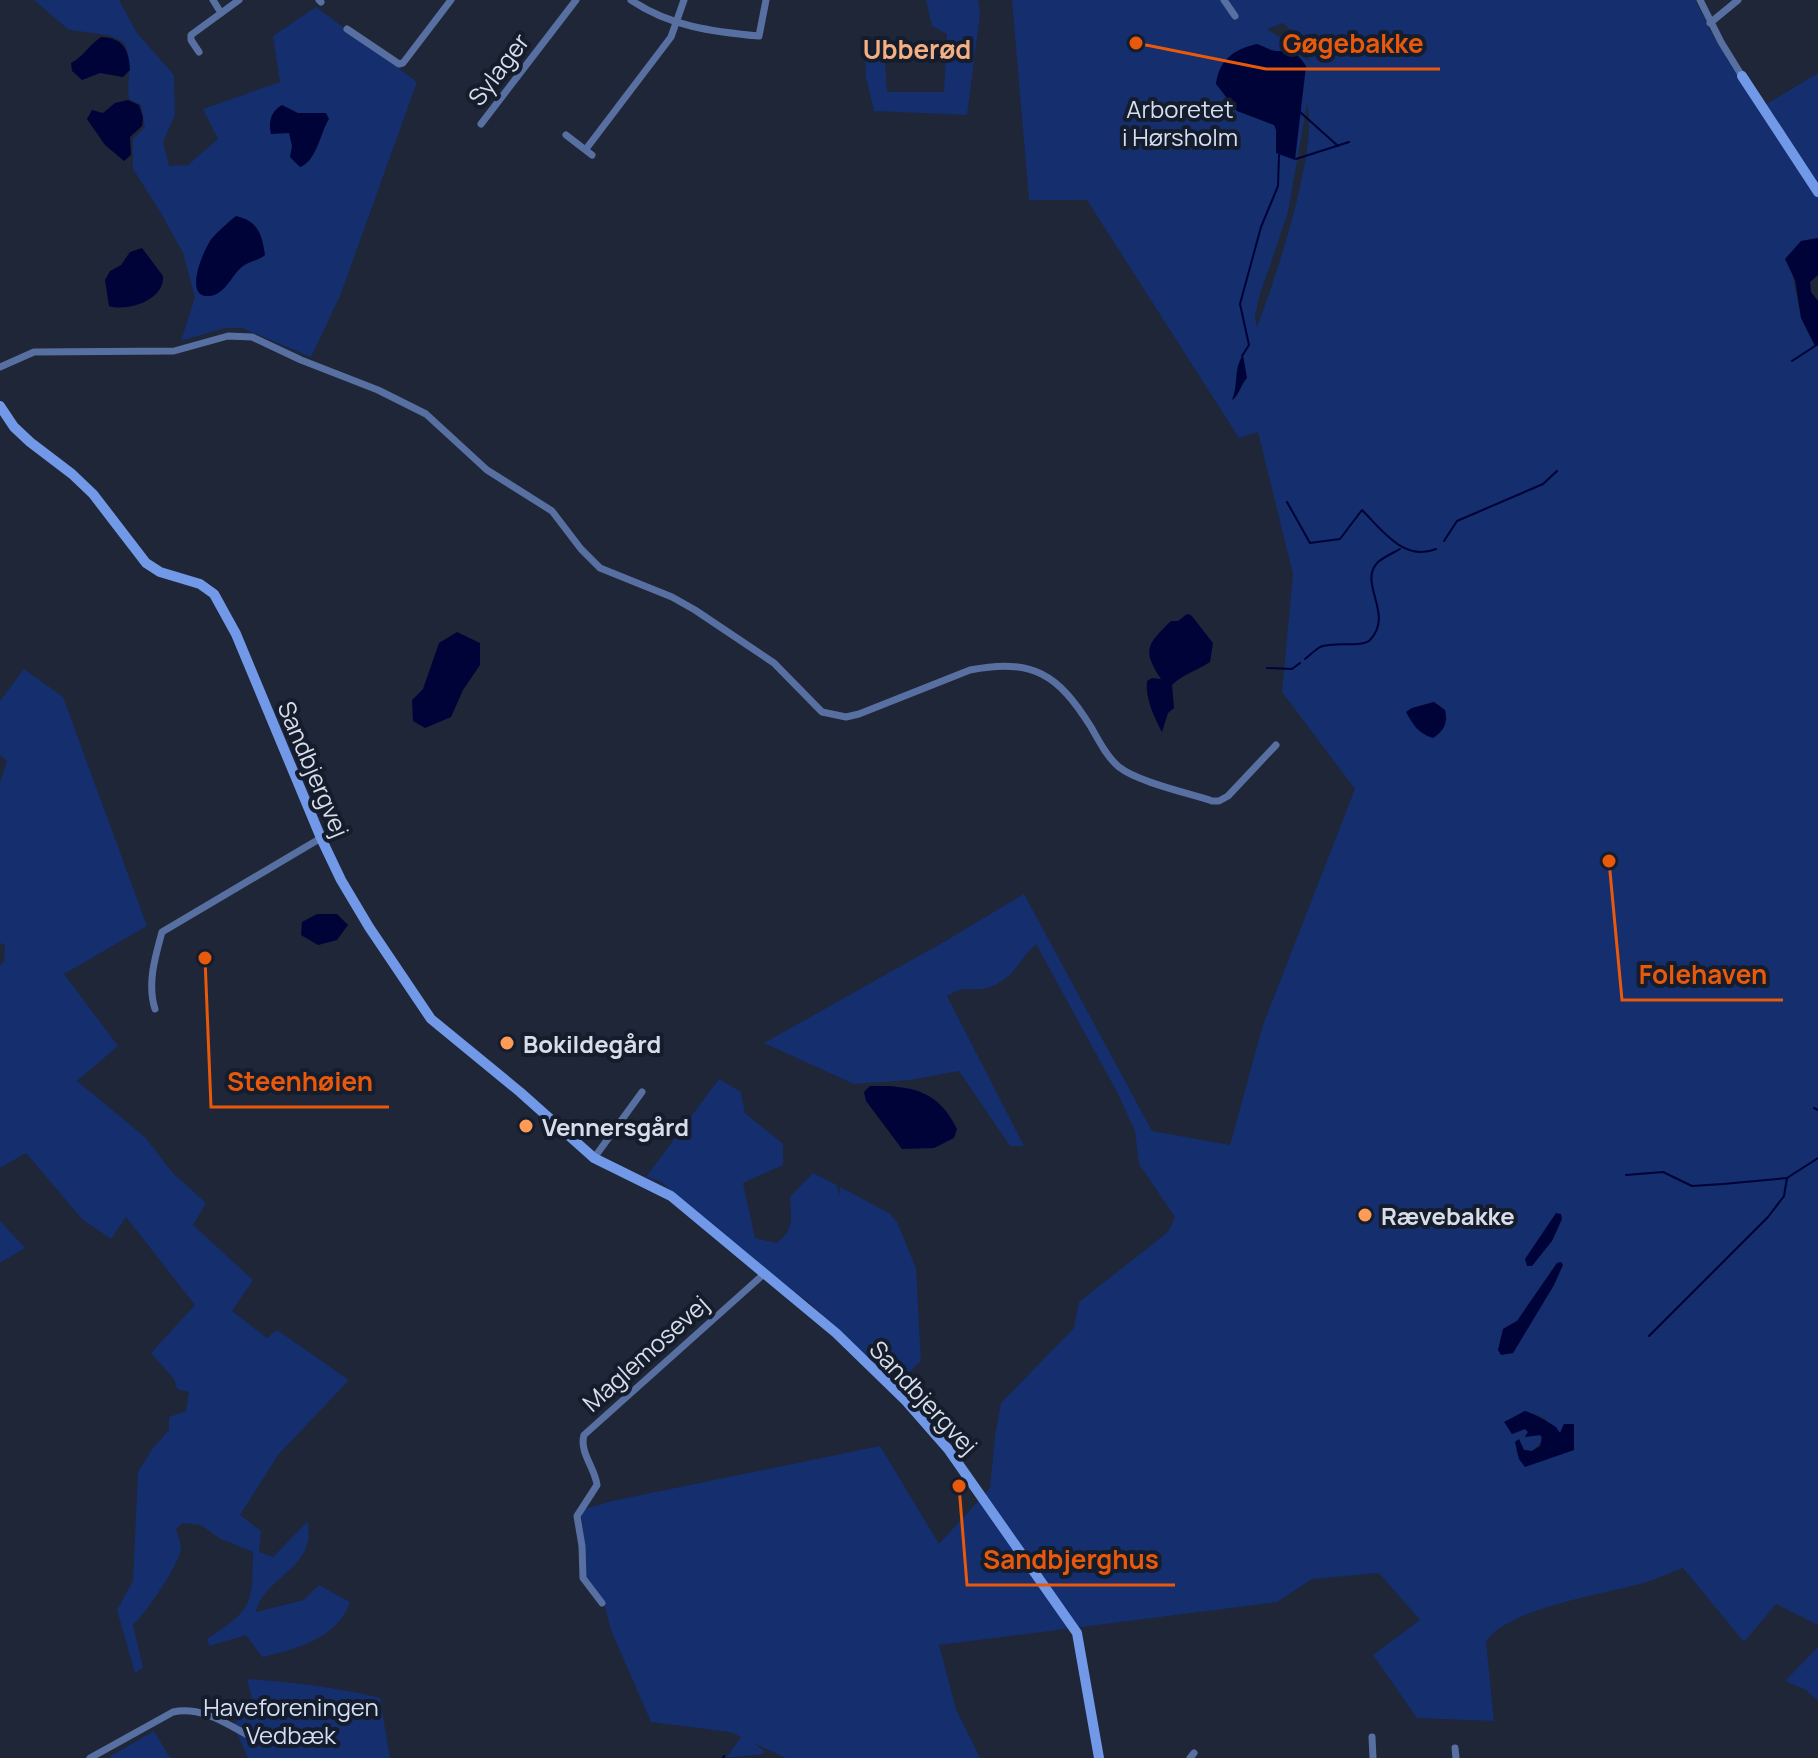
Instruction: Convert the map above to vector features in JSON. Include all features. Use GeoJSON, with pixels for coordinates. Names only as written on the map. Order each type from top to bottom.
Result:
{"type":"FeatureCollection","features":[{"type":"Feature","properties":{"kind":"street"},"geometry":{"type":"LineString","coordinates":[[213,0],[221,13]]}},
{"type":"Feature","properties":{"kind":"street"},"geometry":{"type":"LineString","coordinates":[[199,52],[191,35],[239,0]]}},
{"type":"Feature","properties":{"kind":"street"},"geometry":{"type":"LineString","coordinates":[[347,29],[399,64],[403,63],[451,0]]}},
{"type":"Feature","properties":{"kind":"street","name":"Sylager"},"geometry":{"type":"LineString","coordinates":[[481,124],[576,0]]}},
{"type":"Feature","properties":{"kind":"street"},"geometry":{"type":"LineString","coordinates":[[631,0],[677,23],[759,36],[766,0]]}},
{"type":"Feature","properties":{"kind":"street"},"geometry":{"type":"LineString","coordinates":[[566,135],[589,152],[661,51],[677,23],[684,0]]}},
{"type":"Feature","properties":{"kind":"street"},"geometry":{"type":"LineString","coordinates":[[1224,0],[1235,16]]}},
{"type":"Feature","properties":{"kind":"street"},"geometry":{"type":"LineString","coordinates":[[1700,0],[1742,76],[1818,192]]}},
{"type":"Feature","properties":{"kind":"street"},"geometry":{"type":"LineString","coordinates":[[1710,23],[1738,0]]}},
{"type":"Feature","properties":{"kind":"street"},"geometry":{"type":"LineString","coordinates":[[0,367],[34,352],[174,351],[228,336],[252,337],[410,404],[426,414],[487,470],[552,511],[600,568],[672,597],[695,610],[774,663],[822,712],[846,717],[970,670],[1021,666],[1048,675],[1081,711],[1109,756],[1125,772],[1212,801],[1228,796],[1276,745]]}},
{"type":"Feature","properties":{"kind":"street","name":"Sandbjergvej"},"geometry":{"type":"LineString","coordinates":[[0,406],[14,427],[93,494],[146,563],[160,572],[200,584],[214,594],[236,634],[341,880],[431,1019],[594,1158],[671,1196],[836,1333],[928,1425],[977,1487],[1070,1620],[1081,1648],[1099,1758]]}},
{"type":"Feature","properties":{"kind":"street"},"geometry":{"type":"LineString","coordinates":[[155,1009],[151,997],[153,963],[162,932],[321,838]]}},
{"type":"Feature","properties":{"kind":"street"},"geometry":{"type":"LineString","coordinates":[[594,1158],[642,1092]]}},
{"type":"Feature","properties":{"kind":"street","name":"Maglemosevej"},"geometry":{"type":"LineString","coordinates":[[602,1603],[583,1578],[577,1516],[597,1485],[583,1447],[584,1435],[765,1273]]}},
{"type":"Feature","properties":{"kind":"street"},"geometry":{"type":"LineString","coordinates":[[90,1758],[173,1712],[188,1709],[202,1712],[257,1740]]}},
{"type":"Feature","properties":{"kind":"street"},"geometry":{"type":"LineString","coordinates":[[1372,1737],[1373,1758]]}},
{"type":"Feature","properties":{"kind":"street"},"geometry":{"type":"LineString","coordinates":[[1455,1748],[1456,1758]]}},
{"type":"Feature","properties":{"kind":"green space"},"geometry":{"type":"Polygon","coordinates":[[[34,0],[119,0],[137,33],[174,75],[175,115],[163,142],[169,166],[188,165],[218,139],[203,109],[280,82],[273,36],[316,7],[417,82],[340,296],[311,357],[242,328],[225,328],[181,341],[195,297],[183,253],[133,169],[133,139],[145,127],[141,105],[129,99],[129,65],[124,42],[108,35],[69,30],[34,0]]]}},
{"type":"Feature","properties":{"kind":"green space"},"geometry":{"type":"Polygon","coordinates":[[[926,0],[978,0],[980,14],[967,115],[874,111],[866,77],[865,52],[884,46],[887,92],[944,92],[947,34],[932,26],[926,0]]]}},
{"type":"Feature","properties":{"kind":"green space","name":"Arboretet i Hørsholm"},"geometry":{"type":"Polygon","coordinates":[[[1012,0],[1695,0],[1716,41],[1760,108],[1818,73],[1818,238],[1801,241],[1792,273],[1801,318],[1815,346],[1818,346],[1818,1625],[1776,1604],[1744,1642],[1683,1568],[1647,1582],[1535,1611],[1496,1630],[1486,1642],[1494,1721],[1417,1718],[1373,1655],[1420,1620],[1379,1573],[1312,1579],[1277,1602],[939,1645],[956,1709],[980,1758],[786,1758],[754,1743],[764,1751],[763,1754],[726,1758],[741,1737],[730,1732],[651,1722],[611,1630],[604,1603],[585,1578],[581,1510],[880,1446],[939,1544],[990,1488],[1001,1403],[1074,1328],[1079,1302],[1168,1232],[1175,1217],[1139,1164],[1135,1131],[1117,1092],[1036,944],[999,983],[984,989],[959,990],[947,996],[1024,1146],[1010,1146],[959,1071],[910,1080],[854,1084],[764,1043],[1024,894],[1152,1131],[1230,1145],[1263,1025],[1355,789],[1282,692],[1293,574],[1258,432],[1239,438],[1087,200],[1029,200],[1012,0]],[[1283,23],[1267,29],[1309,61],[1304,44],[1283,23]],[[1307,104],[1288,212],[1259,297],[1255,317],[1257,327],[1284,248],[1301,182],[1307,151],[1307,104]],[[1434,702],[1407,712],[1416,728],[1447,720],[1445,710],[1434,702]],[[1557,1263],[1517,1321],[1507,1326],[1498,1350],[1513,1353],[1554,1285],[1557,1263]],[[1525,1411],[1505,1422],[1512,1434],[1525,1429],[1528,1432],[1525,1437],[1540,1435],[1542,1442],[1532,1451],[1516,1449],[1519,1459],[1574,1450],[1574,1424],[1564,1424],[1560,1433],[1544,1418],[1525,1411]]]}},
{"type":"Feature","properties":{"kind":"green space"},"geometry":{"type":"Polygon","coordinates":[[[24,669],[63,697],[147,926],[64,974],[118,1046],[77,1081],[145,1137],[172,1172],[206,1203],[193,1225],[253,1280],[232,1311],[267,1338],[277,1330],[349,1380],[278,1455],[240,1515],[261,1531],[259,1552],[273,1557],[308,1521],[305,1551],[266,1593],[256,1612],[304,1600],[319,1585],[350,1602],[336,1625],[326,1633],[301,1646],[275,1654],[262,1657],[246,1635],[209,1646],[207,1639],[242,1613],[247,1604],[252,1584],[253,1552],[219,1538],[201,1525],[182,1523],[176,1529],[181,1548],[175,1565],[133,1625],[143,1668],[135,1673],[117,1610],[133,1581],[138,1472],[169,1430],[169,1417],[186,1411],[189,1392],[177,1389],[174,1379],[151,1353],[195,1305],[126,1217],[111,1239],[82,1219],[26,1153],[0,1168],[0,966],[4,961],[5,945],[0,943],[0,783],[7,761],[0,755],[0,701],[24,669]]]}},
{"type":"Feature","properties":{"kind":"green space"},"geometry":{"type":"Polygon","coordinates":[[[719,1079],[741,1092],[745,1113],[783,1144],[783,1165],[743,1183],[755,1238],[776,1243],[786,1234],[790,1223],[790,1197],[813,1173],[837,1185],[839,1197],[840,1187],[889,1213],[897,1222],[916,1268],[921,1361],[896,1384],[812,1305],[754,1261],[660,1181],[646,1177],[719,1079]]]}},
{"type":"Feature","properties":{"kind":"green space"},"geometry":{"type":"Polygon","coordinates":[[[0,1221],[25,1248],[0,1263],[0,1221]]]}},
{"type":"Feature","properties":{"kind":"green space"},"geometry":{"type":"Polygon","coordinates":[[[1818,1647],[1818,1701],[1806,1690],[1785,1681],[1818,1647]]]}},
{"type":"Feature","properties":{"kind":"green space","name":"Haveforeningen Vedbæk"},"geometry":{"type":"Polygon","coordinates":[[[247,1679],[314,1686],[380,1698],[390,1758],[248,1758],[233,1724],[254,1707],[247,1679]]]}},
{"type":"Feature","properties":{"kind":"green space"},"geometry":{"type":"Polygon","coordinates":[[[154,1731],[170,1758],[109,1757],[154,1731]]]}},
{"type":"Feature","properties":{"kind":"shaded area"},"geometry":{"type":"Polygon","coordinates":[[[101,37],[120,42],[128,56],[130,70],[123,77],[100,73],[82,80],[72,71],[71,63],[101,37]]]}},
{"type":"Feature","properties":{"kind":"shaded area"},"geometry":{"type":"Polygon","coordinates":[[[1257,44],[1294,53],[1306,66],[1295,160],[1276,153],[1274,125],[1237,111],[1216,84],[1220,68],[1229,57],[1257,44]]]}},
{"type":"Feature","properties":{"kind":"shaded area"},"geometry":{"type":"Polygon","coordinates":[[[128,100],[139,105],[143,117],[142,126],[130,137],[131,155],[124,161],[105,145],[87,119],[92,110],[103,113],[115,103],[128,100]]]}},
{"type":"Feature","properties":{"kind":"shaded area"},"geometry":{"type":"Polygon","coordinates":[[[282,105],[298,113],[326,113],[329,119],[314,153],[300,167],[290,157],[292,146],[289,133],[271,134],[271,117],[282,105]]]}},
{"type":"Feature","properties":{"kind":"shaded area"},"geometry":{"type":"Polygon","coordinates":[[[236,216],[249,221],[258,230],[265,255],[243,266],[220,292],[201,295],[196,281],[205,250],[213,237],[236,216]]]}},
{"type":"Feature","properties":{"kind":"shaded area"},"geometry":{"type":"Polygon","coordinates":[[[1818,238],[1818,275],[1810,282],[1811,292],[1818,301],[1818,346],[1815,346],[1801,318],[1795,280],[1785,259],[1801,241],[1818,238]]]}},
{"type":"Feature","properties":{"kind":"shaded area"},"geometry":{"type":"Polygon","coordinates":[[[142,248],[163,276],[158,292],[135,305],[109,306],[105,280],[110,271],[121,265],[130,252],[142,248]]]}},
{"type":"Feature","properties":{"kind":"shaded area"},"geometry":{"type":"Polygon","coordinates":[[[1243,355],[1247,378],[1232,400],[1238,366],[1243,355]]]}},
{"type":"Feature","properties":{"kind":"shaded area"},"geometry":{"type":"Polygon","coordinates":[[[1187,614],[1213,643],[1210,662],[1172,685],[1174,708],[1168,713],[1162,732],[1147,694],[1147,681],[1161,679],[1151,661],[1150,647],[1171,621],[1178,621],[1187,614]]]}},
{"type":"Feature","properties":{"kind":"shaded area"},"geometry":{"type":"Polygon","coordinates":[[[457,632],[480,643],[480,665],[463,690],[451,717],[425,728],[413,721],[412,700],[423,689],[439,643],[457,632]]]}},
{"type":"Feature","properties":{"kind":"shaded area"},"geometry":{"type":"Polygon","coordinates":[[[1434,702],[1445,710],[1446,719],[1433,738],[1417,728],[1406,712],[1434,702]]]}},
{"type":"Feature","properties":{"kind":"shaded area"},"geometry":{"type":"Polygon","coordinates":[[[317,914],[337,914],[348,925],[337,940],[318,945],[301,935],[302,922],[317,914]]]}},
{"type":"Feature","properties":{"kind":"shaded area"},"geometry":{"type":"Polygon","coordinates":[[[870,1086],[911,1089],[932,1098],[957,1129],[954,1138],[934,1148],[902,1149],[866,1101],[864,1092],[870,1086]]]}},
{"type":"Feature","properties":{"kind":"shaded area"},"geometry":{"type":"Polygon","coordinates":[[[1556,1213],[1561,1214],[1562,1219],[1552,1241],[1532,1266],[1527,1266],[1525,1259],[1556,1213]]]}},
{"type":"Feature","properties":{"kind":"shaded area"},"geometry":{"type":"Polygon","coordinates":[[[1557,1263],[1563,1265],[1554,1285],[1513,1353],[1501,1355],[1498,1350],[1503,1329],[1517,1321],[1557,1263]]]}},
{"type":"Feature","properties":{"kind":"shaded area"},"geometry":{"type":"Polygon","coordinates":[[[1525,1411],[1556,1427],[1560,1433],[1564,1424],[1574,1424],[1574,1450],[1525,1467],[1519,1459],[1515,1442],[1519,1439],[1524,1450],[1532,1451],[1540,1446],[1542,1437],[1525,1437],[1528,1432],[1525,1429],[1512,1434],[1504,1422],[1525,1411]]]}},
{"type":"Feature","properties":{"kind":"waterway"},"geometry":{"type":"LineString","coordinates":[[1300,112],[1338,146]]}},
{"type":"Feature","properties":{"kind":"waterway"},"geometry":{"type":"LineString","coordinates":[[1296,159],[1349,142]]}},
{"type":"Feature","properties":{"kind":"waterway"},"geometry":{"type":"LineString","coordinates":[[1242,356],[1249,345],[1240,304],[1261,227],[1278,186],[1279,155]]}},
{"type":"Feature","properties":{"kind":"waterway"},"geometry":{"type":"LineString","coordinates":[[1792,361],[1815,346]]}},
{"type":"Feature","properties":{"kind":"waterway"},"geometry":{"type":"LineString","coordinates":[[1444,541],[1457,521],[1543,484],[1557,471]]}},
{"type":"Feature","properties":{"kind":"waterway"},"geometry":{"type":"LineString","coordinates":[[1287,502],[1310,543],[1340,539],[1362,510],[1386,535],[1404,548],[1424,552],[1436,549]]}},
{"type":"Feature","properties":{"kind":"waterway"},"geometry":{"type":"LineString","coordinates":[[1305,659],[1326,645],[1361,644],[1370,640],[1379,620],[1371,579],[1373,570],[1378,562],[1400,549]]}},
{"type":"Feature","properties":{"kind":"waterway"},"geometry":{"type":"LineString","coordinates":[[1267,668],[1292,669],[1300,663]]}},
{"type":"Feature","properties":{"kind":"waterway"},"geometry":{"type":"LineString","coordinates":[[1814,1108],[1818,1110]]}},
{"type":"Feature","properties":{"kind":"waterway"},"geometry":{"type":"LineString","coordinates":[[1626,1175],[1663,1172],[1692,1186],[1723,1184],[1787,1178],[1818,1158]]}},
{"type":"Feature","properties":{"kind":"waterway"},"geometry":{"type":"LineString","coordinates":[[1649,1336],[1768,1217],[1784,1196],[1787,1178]]}},
{"type":"Feature","properties":{"kind":"place","name":"Gøgebakke"},"geometry":{"type":"Point","coordinates":[1136,43]}},
{"type":"Feature","properties":{"kind":"place","name":"Folehaven"},"geometry":{"type":"Point","coordinates":[1609,861]}},
{"type":"Feature","properties":{"kind":"place","name":"Steenhøien"},"geometry":{"type":"Point","coordinates":[205,958]}},
{"type":"Feature","properties":{"kind":"place","name":"Bokildegård"},"geometry":{"type":"Point","coordinates":[507,1043]}},
{"type":"Feature","properties":{"kind":"place","name":"Vennersgård"},"geometry":{"type":"Point","coordinates":[526,1126]}},
{"type":"Feature","properties":{"kind":"place","name":"Rævebakke"},"geometry":{"type":"Point","coordinates":[1365,1215]}},
{"type":"Feature","properties":{"kind":"place","name":"Sandbjerghus"},"geometry":{"type":"Point","coordinates":[959,1486]}},
{"type":"Feature","properties":{"kind":"district","name":"Ubberød"},"geometry":{"type":"Point","coordinates":[917,49]}}]}
